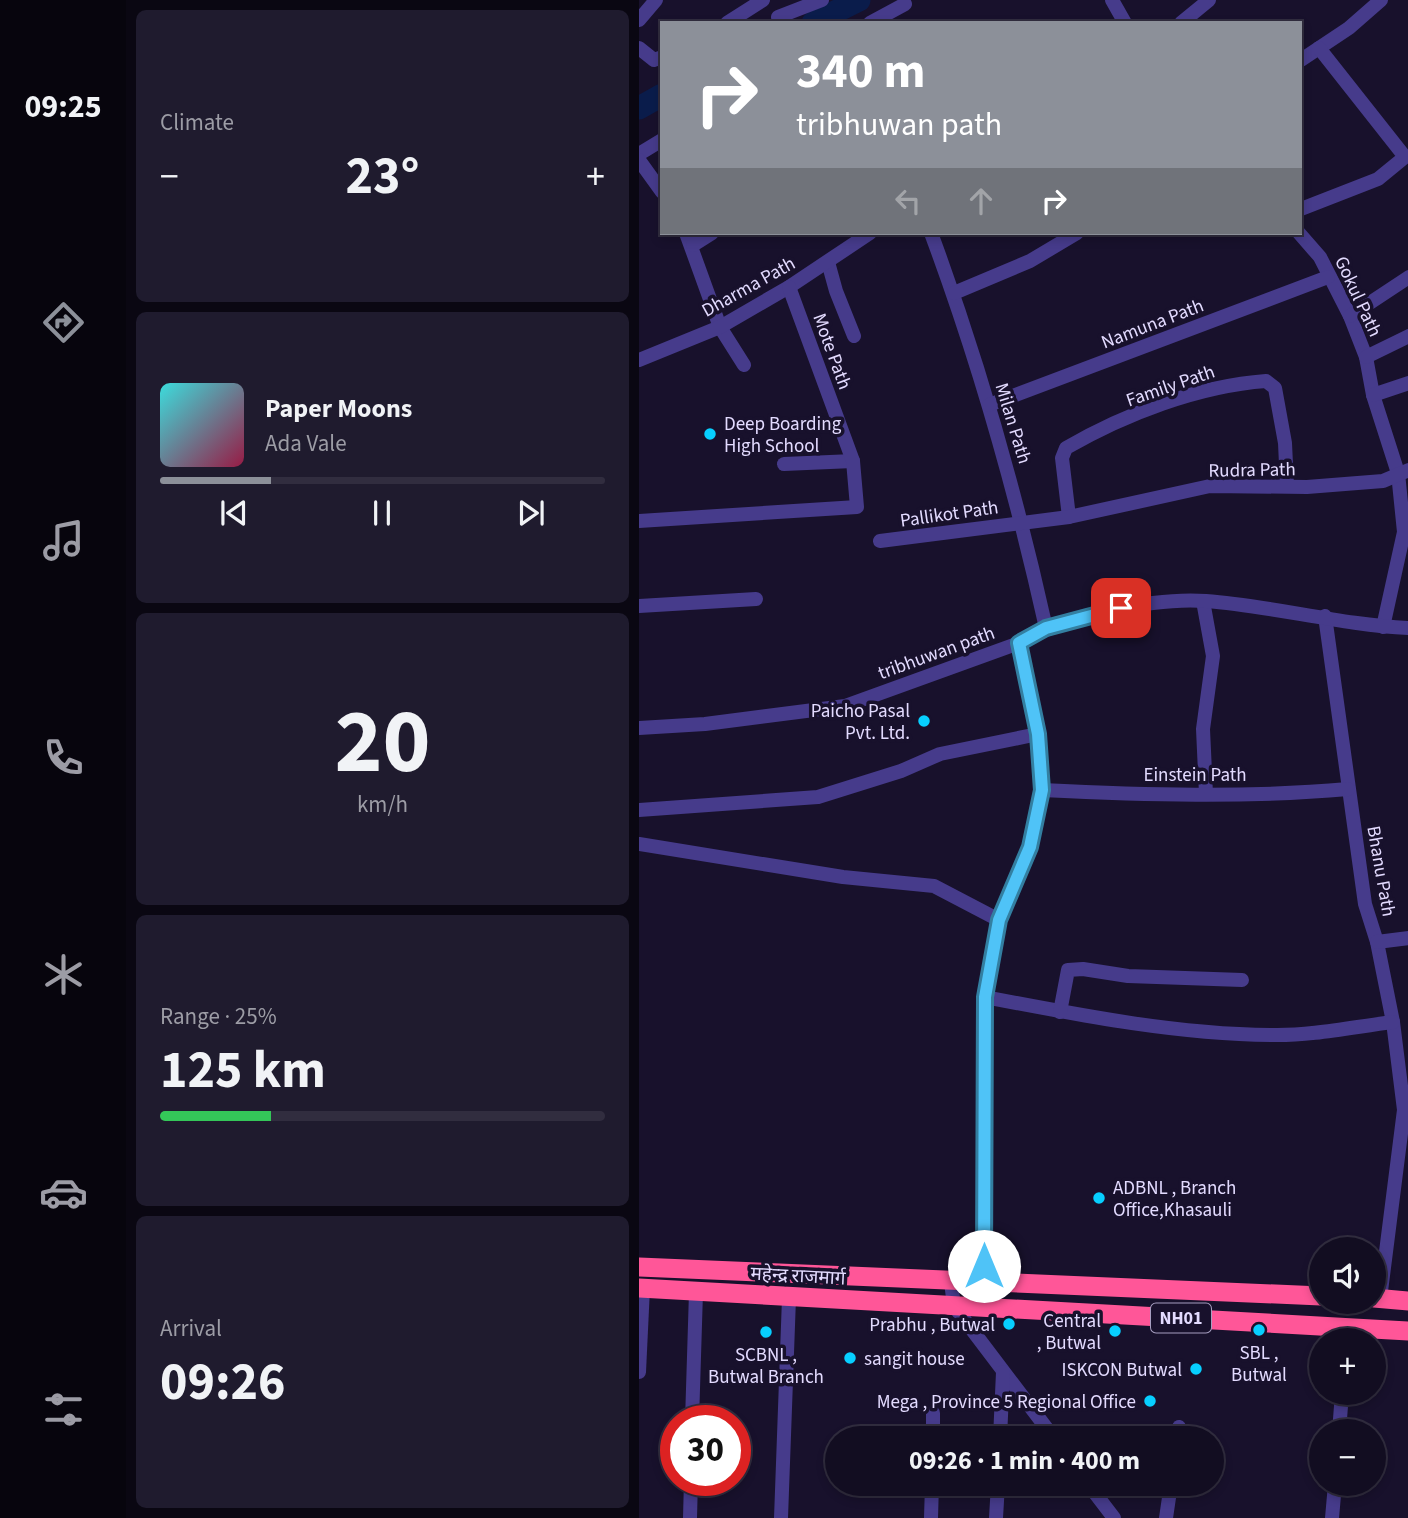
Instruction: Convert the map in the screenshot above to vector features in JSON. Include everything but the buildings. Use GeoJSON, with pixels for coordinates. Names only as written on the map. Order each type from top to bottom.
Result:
{"type":"FeatureCollection","features":[{"type":"Feature","properties":{"kind":"highway","name":"NH01"},"geometry":{"type":"LineString","coordinates":[[639,1267],[984,1284],[1309,1296]]}},
{"type":"Feature","properties":{"kind":"highway","name":"महेन्द्र राजमार्ग"},"geometry":{"type":"LineString","coordinates":[[641,1288],[954,1307]]}},
{"type":"Feature","properties":{"kind":"highway"},"geometry":{"type":"LineString","coordinates":[[1386,1299],[1408,1301]]}},
{"type":"Feature","properties":{"kind":"highway","name":"NH01"},"geometry":{"type":"LineString","coordinates":[[954,1307],[1309,1332]]}},
{"type":"Feature","properties":{"kind":"highway","name":"NH01"},"geometry":{"type":"LineString","coordinates":[[1386,1332],[1408,1331]]}},
{"type":"Feature","properties":{"kind":"street"},"geometry":{"type":"LineString","coordinates":[[639,20],[656,0]]}},
{"type":"Feature","properties":{"kind":"street"},"geometry":{"type":"LineString","coordinates":[[730,21],[763,0]]}},
{"type":"Feature","properties":{"kind":"street"},"geometry":{"type":"LineString","coordinates":[[771,0],[779,20],[822,0]]}},
{"type":"Feature","properties":{"kind":"street"},"geometry":{"type":"LineString","coordinates":[[1112,0],[1123,21]]}},
{"type":"Feature","properties":{"kind":"street"},"geometry":{"type":"LineString","coordinates":[[1183,21],[1209,0]]}},
{"type":"Feature","properties":{"kind":"street"},"geometry":{"type":"LineString","coordinates":[[1302,59],[1349,28],[1382,0]]}},
{"type":"Feature","properties":{"kind":"street"},"geometry":{"type":"LineString","coordinates":[[875,21],[905,4]]}},
{"type":"Feature","properties":{"kind":"street"},"geometry":{"type":"LineString","coordinates":[[639,48],[654,60],[660,58]]}},
{"type":"Feature","properties":{"kind":"street"},"geometry":{"type":"LineString","coordinates":[[1302,209],[1378,179],[1406,158],[1319,48]]}},
{"type":"Feature","properties":{"kind":"street"},"geometry":{"type":"LineString","coordinates":[[639,154],[660,141]]}},
{"type":"Feature","properties":{"kind":"street"},"geometry":{"type":"LineString","coordinates":[[639,160],[660,189]]}},
{"type":"Feature","properties":{"kind":"street","name":"Dharma Path"},"geometry":{"type":"LineString","coordinates":[[639,360],[720,327],[789,287],[867,235]]}},
{"type":"Feature","properties":{"kind":"street","name":"Milan Path"},"geometry":{"type":"LineString","coordinates":[[932,235],[954,293],[990,405],[1022,522],[1046,628]]}},
{"type":"Feature","properties":{"kind":"street"},"geometry":{"type":"LineString","coordinates":[[954,293],[1030,261],[1074,235]]}},
{"type":"Feature","properties":{"kind":"street","name":"Gokul Path"},"geometry":{"type":"LineString","coordinates":[[1301,235],[1320,257],[1350,316],[1366,357],[1373,395],[1403,472],[1406,532],[1383,627]]}},
{"type":"Feature","properties":{"kind":"street"},"geometry":{"type":"LineString","coordinates":[[689,239],[720,327],[744,365]]}},
{"type":"Feature","properties":{"kind":"street"},"geometry":{"type":"LineString","coordinates":[[828,262],[854,336]]}},
{"type":"Feature","properties":{"kind":"street","name":"Namuna Path"},"geometry":{"type":"LineString","coordinates":[[990,405],[1328,277]]}},
{"type":"Feature","properties":{"kind":"street"},"geometry":{"type":"LineString","coordinates":[[1350,316],[1408,277]]}},
{"type":"Feature","properties":{"kind":"street","name":"Mote Path"},"geometry":{"type":"LineString","coordinates":[[639,521],[857,507],[853,461],[789,287]]}},
{"type":"Feature","properties":{"kind":"street"},"geometry":{"type":"LineString","coordinates":[[1366,357],[1408,336]]}},
{"type":"Feature","properties":{"kind":"street","name":"Family Path"},"geometry":{"type":"LineString","coordinates":[[1069,517],[1062,458],[1066,448],[1140,414],[1215,387],[1266,381],[1275,388],[1279,403],[1287,486]]}},
{"type":"Feature","properties":{"kind":"street"},"geometry":{"type":"LineString","coordinates":[[1373,395],[1408,383]]}},
{"type":"Feature","properties":{"kind":"street"},"geometry":{"type":"LineString","coordinates":[[784,464],[853,461]]}},
{"type":"Feature","properties":{"kind":"street","name":"Rudra Path"},"geometry":{"type":"LineString","coordinates":[[1022,522],[1069,517],[1211,486],[1287,486],[1383,481],[1403,472]]}},
{"type":"Feature","properties":{"kind":"street","name":"Pallikot Path"},"geometry":{"type":"LineString","coordinates":[[880,541],[1022,522]]}},
{"type":"Feature","properties":{"kind":"street"},"geometry":{"type":"LineString","coordinates":[[639,606],[756,599]]}},
{"type":"Feature","properties":{"kind":"street"},"geometry":{"type":"LineString","coordinates":[[1203,601],[1213,656],[1203,729],[1206,794]]}},
{"type":"Feature","properties":{"kind":"street","name":"tribhuwan path"},"geometry":{"type":"LineString","coordinates":[[639,728],[705,724],[845,706],[1019,643],[1046,628],[1121,608],[1203,601],[1325,616],[1383,627],[1408,628]]}},
{"type":"Feature","properties":{"kind":"street","name":"Bhanu Path"},"geometry":{"type":"LineString","coordinates":[[1325,616],[1365,904],[1377,942],[1393,1022],[1404,1110],[1385,1237]]}},
{"type":"Feature","properties":{"kind":"street"},"geometry":{"type":"LineString","coordinates":[[985,1308],[985,997],[999,920],[1030,847],[1042,790],[1038,734],[1019,643]]}},
{"type":"Feature","properties":{"kind":"street"},"geometry":{"type":"LineString","coordinates":[[639,810],[818,797],[901,771],[940,754],[1038,734]]}},
{"type":"Feature","properties":{"kind":"street","name":"Einstein Path"},"geometry":{"type":"LineString","coordinates":[[1042,790],[1291,794],[1348,789]]}},
{"type":"Feature","properties":{"kind":"street"},"geometry":{"type":"LineString","coordinates":[[639,844],[843,877],[934,886],[999,920]]}},
{"type":"Feature","properties":{"kind":"street"},"geometry":{"type":"LineString","coordinates":[[1377,942],[1408,938]]}},
{"type":"Feature","properties":{"kind":"street"},"geometry":{"type":"LineString","coordinates":[[1060,1012],[1068,970],[1082,969],[1128,976],[1242,979]]}},
{"type":"Feature","properties":{"kind":"street"},"geometry":{"type":"LineString","coordinates":[[985,997],[1060,1012],[1215,1033],[1274,1035],[1393,1022]]}},
{"type":"Feature","properties":{"kind":"street"},"geometry":{"type":"LineString","coordinates":[[951,1282],[954,1307],[1045,1426]]}},
{"type":"Feature","properties":{"kind":"street"},"geometry":{"type":"LineString","coordinates":[[639,1372],[641,1288]]}},
{"type":"Feature","properties":{"kind":"street"},"geometry":{"type":"LineString","coordinates":[[692,1405],[696,1292]]}},
{"type":"Feature","properties":{"kind":"street"},"geometry":{"type":"LineString","coordinates":[[781,1518],[789,1298]]}},
{"type":"Feature","properties":{"kind":"street"},"geometry":{"type":"LineString","coordinates":[[1001,1426],[1003,1371]]}},
{"type":"Feature","properties":{"kind":"street"},"geometry":{"type":"LineString","coordinates":[[932,1426],[933,1413]]}},
{"type":"Feature","properties":{"kind":"street"},"geometry":{"type":"LineString","coordinates":[[690,1518],[691,1496]]}},
{"type":"Feature","properties":{"kind":"street"},"geometry":{"type":"LineString","coordinates":[[931,1518],[932,1496]]}},
{"type":"Feature","properties":{"kind":"street"},"geometry":{"type":"LineString","coordinates":[[996,1518],[997,1496]]}},
{"type":"Feature","properties":{"kind":"street"},"geometry":{"type":"LineString","coordinates":[[1166,1518],[1169,1496]]}},
{"type":"Feature","properties":{"kind":"street"},"geometry":{"type":"LineString","coordinates":[[1332,1518],[1334,1496]]}},
{"type":"Feature","properties":{"kind":"street"},"geometry":{"type":"LineString","coordinates":[[1103,1511],[1114,1518]]}},
{"type":"Feature","properties":{"kind":"waterway"},"geometry":{"type":"LineString","coordinates":[[817,21],[859,0]]}},
{"type":"Feature","properties":{"kind":"waterway"},"geometry":{"type":"LineString","coordinates":[[639,108],[660,96]]}},
{"type":"Feature","properties":{"kind":"place","name":"Deep Boarding High School"},"geometry":{"type":"Point","coordinates":[710,434]}},
{"type":"Feature","properties":{"kind":"place","name":"Paicho Pasal Pvt. Ltd."},"geometry":{"type":"Point","coordinates":[924,721]}},
{"type":"Feature","properties":{"kind":"place","name":"ADBNL , Branch Office,Khasauli"},"geometry":{"type":"Point","coordinates":[1099,1198]}},
{"type":"Feature","properties":{"kind":"place","name":"Prabhu , Butwal"},"geometry":{"type":"Point","coordinates":[1009,1324]}},
{"type":"Feature","properties":{"kind":"place","name":"SBL , Butwal"},"geometry":{"type":"Point","coordinates":[1259,1330]}},
{"type":"Feature","properties":{"kind":"place","name":"Central , Butwal"},"geometry":{"type":"Point","coordinates":[1115,1331]}},
{"type":"Feature","properties":{"kind":"place","name":"SCBNL , Butwal Branch"},"geometry":{"type":"Point","coordinates":[766,1332]}},
{"type":"Feature","properties":{"kind":"place","name":"sangit house"},"geometry":{"type":"Point","coordinates":[850,1358]}},
{"type":"Feature","properties":{"kind":"place","name":"ISKCON Butwal"},"geometry":{"type":"Point","coordinates":[1196,1369]}},
{"type":"Feature","properties":{"kind":"place","name":"Mega , Province 5 Regional Office"},"geometry":{"type":"Point","coordinates":[1150,1401]}},
{"type":"Feature","properties":{"kind":"route"},"geometry":{"type":"LineString","coordinates":[[984,1266],[985,997],[999,920],[1030,847],[1042,790],[1038,734],[1019,643],[1046,628],[1121,608]]}}]}
